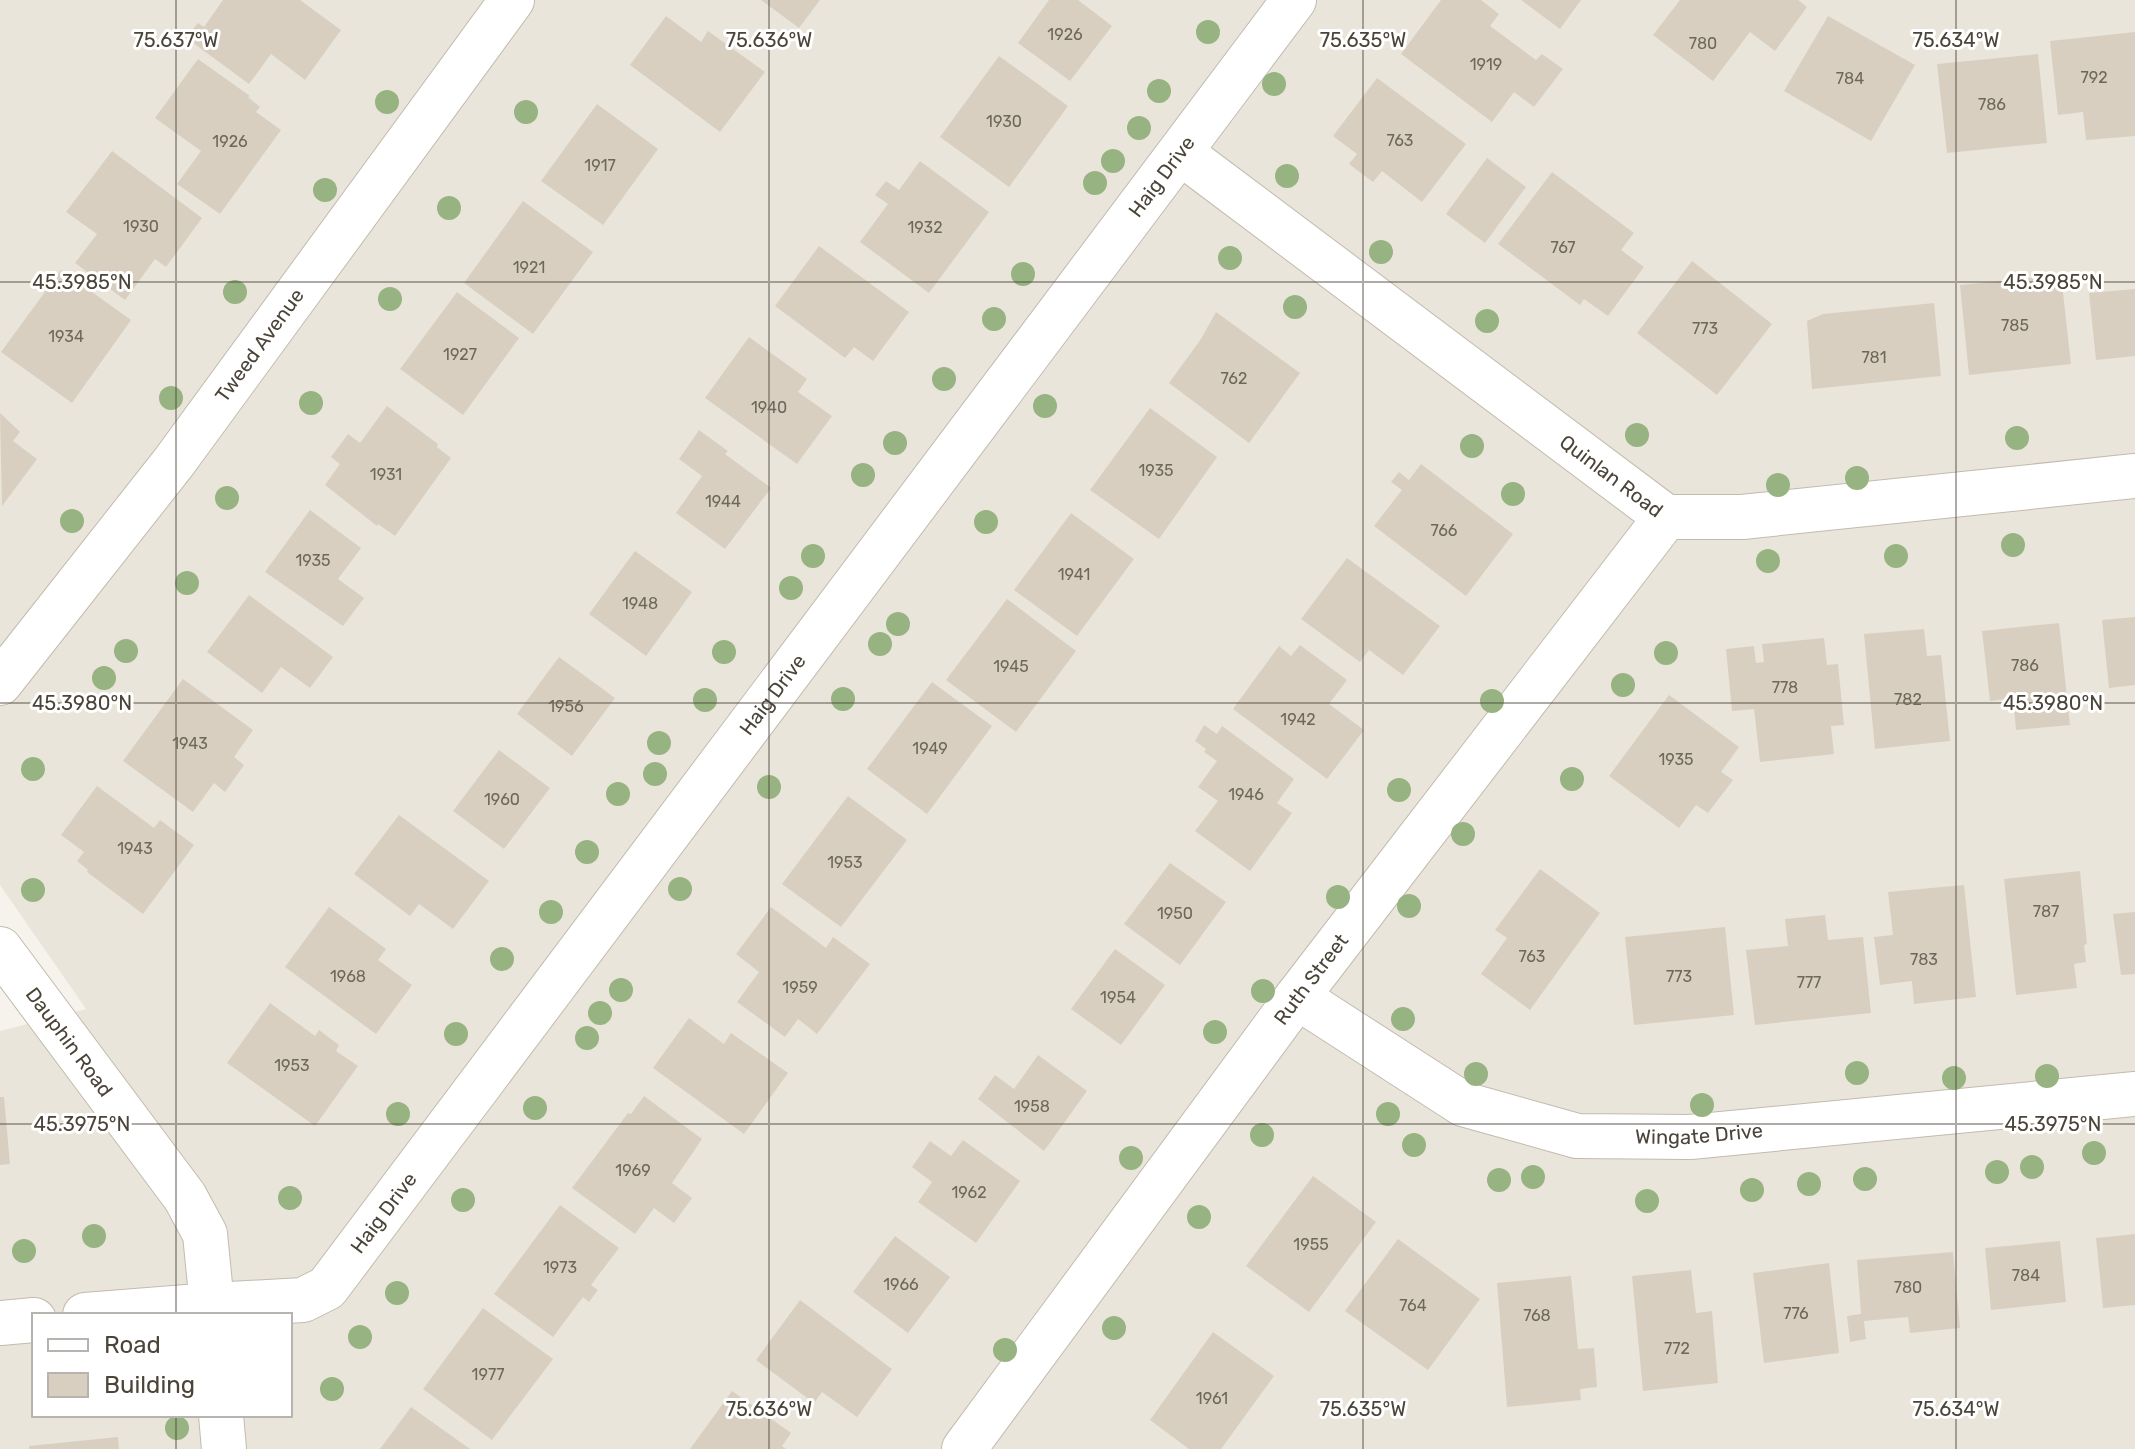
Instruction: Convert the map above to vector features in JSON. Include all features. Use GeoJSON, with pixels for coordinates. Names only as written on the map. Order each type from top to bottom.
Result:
{"type":"FeatureCollection","features":[{"type":"Feature","properties":{"kind":"street","name":"Tweed Avenue"},"geometry":{"type":"LineString","coordinates":[[0,683],[174,462],[512,0]]}},
{"type":"Feature","properties":{"kind":"street","name":"Haig Drive"},"geometry":{"type":"LineString","coordinates":[[136,1313],[212,1310],[303,1300],[327,1288],[1294,0]]}},
{"type":"Feature","properties":{"kind":"street","name":"Quinlan Road"},"geometry":{"type":"LineString","coordinates":[[1181,153],[1666,517],[1742,517],[2135,476]]}},
{"type":"Feature","properties":{"kind":"street","name":"Ruth Street"},"geometry":{"type":"LineString","coordinates":[[964,1449],[1297,997],[1666,517]]}},
{"type":"Feature","properties":{"kind":"street","name":"Dauphin Road"},"geometry":{"type":"LineString","coordinates":[[0,949],[185,1197],[205,1234],[212,1310]]}},
{"type":"Feature","properties":{"kind":"street","name":"Wingate Drive"},"geometry":{"type":"LineString","coordinates":[[1297,997],[1463,1104],[1577,1136],[1690,1137],[2135,1094]]}},
{"type":"Feature","properties":{"kind":"street"},"geometry":{"type":"LineString","coordinates":[[0,1323],[32,1320]]}},
{"type":"Feature","properties":{"kind":"street"},"geometry":{"type":"LineString","coordinates":[[221,1417],[224,1449]]}},
{"type":"Feature","properties":{"kind":"shaded area"},"geometry":{"type":"Polygon","coordinates":[[[0,0],[2135,0],[2135,1449],[0,1449],[0,1031],[86,1009],[0,885],[0,0]]]}},
{"type":"Feature","properties":{"kind":"building"},"geometry":{"type":"Polygon","coordinates":[[[223,0],[300,0],[341,30],[305,80],[271,54],[249,84],[192,42],[195,38],[189,34],[198,23],[204,27],[223,0]]]}},
{"type":"Feature","properties":{"kind":"building"},"geometry":{"type":"Polygon","coordinates":[[[761,0],[820,0],[799,28],[761,0]]]}},
{"type":"Feature","properties":{"kind":"building"},"geometry":{"type":"Polygon","coordinates":[[[1049,0],[1078,0],[1112,26],[1070,81],[1018,43],[1049,0]]]}},
{"type":"Feature","properties":{"kind":"building"},"geometry":{"type":"Polygon","coordinates":[[[1441,0],[1481,0],[1499,14],[1490,26],[1536,60],[1542,54],[1563,69],[1534,107],[1514,92],[1492,122],[1401,54],[1441,0]]]}},
{"type":"Feature","properties":{"kind":"building"},"geometry":{"type":"Polygon","coordinates":[[[1521,0],[1581,0],[1560,29],[1521,0]]]}},
{"type":"Feature","properties":{"kind":"building"},"geometry":{"type":"Polygon","coordinates":[[[1680,0],[1798,0],[1807,7],[1775,51],[1750,32],[1713,81],[1653,35],[1680,0]]]}},
{"type":"Feature","properties":{"kind":"building"},"geometry":{"type":"Polygon","coordinates":[[[666,16],[701,42],[708,31],[765,72],[720,132],[630,65],[666,16]]]}},
{"type":"Feature","properties":{"kind":"building"},"geometry":{"type":"Polygon","coordinates":[[[1828,16],[1915,65],[1871,141],[1784,91],[1828,16]]]}},
{"type":"Feature","properties":{"kind":"building"},"geometry":{"type":"Polygon","coordinates":[[[2135,32],[2135,136],[2086,140],[2083,112],[2058,115],[2050,41],[2135,32]]]}},
{"type":"Feature","properties":{"kind":"building"},"geometry":{"type":"Polygon","coordinates":[[[2038,54],[2047,143],[1947,153],[1937,64],[2038,54]]]}},
{"type":"Feature","properties":{"kind":"building"},"geometry":{"type":"Polygon","coordinates":[[[999,56],[1068,106],[1009,187],[940,137],[999,56]]]}},
{"type":"Feature","properties":{"kind":"building"},"geometry":{"type":"Polygon","coordinates":[[[198,59],[250,96],[260,107],[256,112],[281,130],[220,214],[177,184],[201,151],[155,118],[198,59]]]}},
{"type":"Feature","properties":{"kind":"building"},"geometry":{"type":"Polygon","coordinates":[[[1377,78],[1466,144],[1422,202],[1382,171],[1373,182],[1349,164],[1357,154],[1333,136],[1377,78]]]}},
{"type":"Feature","properties":{"kind":"building"},"geometry":{"type":"Polygon","coordinates":[[[597,104],[658,149],[603,225],[541,181],[597,104]]]}},
{"type":"Feature","properties":{"kind":"building"},"geometry":{"type":"Polygon","coordinates":[[[112,151],[202,218],[166,267],[155,259],[125,300],[75,263],[97,234],[66,212],[112,151]]]}},
{"type":"Feature","properties":{"kind":"building"},"geometry":{"type":"Polygon","coordinates":[[[1487,158],[1526,187],[1485,243],[1446,214],[1487,158]]]}},
{"type":"Feature","properties":{"kind":"building"},"geometry":{"type":"Polygon","coordinates":[[[920,161],[989,212],[929,293],[860,242],[888,204],[875,195],[886,181],[899,190],[920,161]]]}},
{"type":"Feature","properties":{"kind":"building"},"geometry":{"type":"Polygon","coordinates":[[[1552,172],[1634,233],[1621,250],[1644,267],[1608,316],[1584,299],[1580,305],[1498,244],[1552,172]]]}},
{"type":"Feature","properties":{"kind":"building"},"geometry":{"type":"Polygon","coordinates":[[[523,201],[593,252],[533,334],[464,283],[523,201]]]}},
{"type":"Feature","properties":{"kind":"building"},"geometry":{"type":"Polygon","coordinates":[[[819,246],[909,312],[873,361],[854,347],[845,358],[775,306],[819,246]]]}},
{"type":"Feature","properties":{"kind":"building"},"geometry":{"type":"Polygon","coordinates":[[[1692,261],[1772,324],[1717,395],[1637,333],[1692,261]]]}},
{"type":"Feature","properties":{"kind":"building"},"geometry":{"type":"Polygon","coordinates":[[[61,270],[131,320],[72,403],[1,352],[61,270]]]}},
{"type":"Feature","properties":{"kind":"building"},"geometry":{"type":"Polygon","coordinates":[[[2061,275],[2071,364],[1969,375],[1960,285],[2061,275]]]}},
{"type":"Feature","properties":{"kind":"building"},"geometry":{"type":"Polygon","coordinates":[[[2135,289],[2135,356],[2096,360],[2089,293],[2135,289]]]}},
{"type":"Feature","properties":{"kind":"building"},"geometry":{"type":"Polygon","coordinates":[[[457,292],[519,338],[463,415],[400,369],[457,292]]]}},
{"type":"Feature","properties":{"kind":"building"},"geometry":{"type":"Polygon","coordinates":[[[1934,303],[1941,376],[1812,389],[1807,321],[1823,314],[1934,303]]]}},
{"type":"Feature","properties":{"kind":"building"},"geometry":{"type":"Polygon","coordinates":[[[1216,312],[1300,373],[1249,443],[1169,383],[1216,312]]]}},
{"type":"Feature","properties":{"kind":"building"},"geometry":{"type":"Polygon","coordinates":[[[749,337],[807,379],[798,392],[832,416],[797,464],[705,398],[749,337]]]}},
{"type":"Feature","properties":{"kind":"building"},"geometry":{"type":"Polygon","coordinates":[[[387,406],[438,444],[437,447],[451,458],[395,536],[377,526],[325,485],[340,464],[331,457],[348,434],[360,443],[387,406]]]}},
{"type":"Feature","properties":{"kind":"building"},"geometry":{"type":"Polygon","coordinates":[[[1150,408],[1217,457],[1159,539],[1090,490],[1150,408]]]}},
{"type":"Feature","properties":{"kind":"building"},"geometry":{"type":"Polygon","coordinates":[[[0,413],[20,432],[13,441],[37,459],[2,506],[0,413]]]}},
{"type":"Feature","properties":{"kind":"building"},"geometry":{"type":"Polygon","coordinates":[[[699,430],[771,488],[725,549],[676,513],[702,476],[679,459],[699,430]]]}},
{"type":"Feature","properties":{"kind":"building"},"geometry":{"type":"Polygon","coordinates":[[[1421,464],[1513,534],[1466,596],[1374,526],[1402,490],[1391,482],[1399,472],[1409,480],[1421,464]]]}},
{"type":"Feature","properties":{"kind":"building"},"geometry":{"type":"Polygon","coordinates":[[[310,510],[361,548],[338,579],[364,598],[343,626],[265,572],[310,510]]]}},
{"type":"Feature","properties":{"kind":"building"},"geometry":{"type":"Polygon","coordinates":[[[1071,513],[1134,559],[1077,636],[1014,590],[1071,513]]]}},
{"type":"Feature","properties":{"kind":"building"},"geometry":{"type":"Polygon","coordinates":[[[635,551],[692,592],[646,656],[589,614],[635,551]]]}},
{"type":"Feature","properties":{"kind":"building"},"geometry":{"type":"Polygon","coordinates":[[[1347,558],[1440,626],[1403,675],[1369,650],[1360,662],[1301,619],[1347,558]]]}},
{"type":"Feature","properties":{"kind":"building"},"geometry":{"type":"Polygon","coordinates":[[[249,595],[333,657],[310,688],[281,667],[262,693],[207,652],[249,595]]]}},
{"type":"Feature","properties":{"kind":"building"},"geometry":{"type":"Polygon","coordinates":[[[1007,599],[1076,651],[1016,732],[946,680],[1007,599]]]}},
{"type":"Feature","properties":{"kind":"building"},"geometry":{"type":"Polygon","coordinates":[[[2135,617],[2135,685],[2109,688],[2102,620],[2135,617]]]}},
{"type":"Feature","properties":{"kind":"building"},"geometry":{"type":"Polygon","coordinates":[[[2059,623],[2070,725],[2016,730],[2013,698],[1990,701],[1982,631],[2059,623]]]}},
{"type":"Feature","properties":{"kind":"building"},"geometry":{"type":"Polygon","coordinates":[[[1924,629],[1927,656],[1941,655],[1950,741],[1875,749],[1864,634],[1924,629]]]}},
{"type":"Feature","properties":{"kind":"building"},"geometry":{"type":"Polygon","coordinates":[[[1824,638],[1827,665],[1838,664],[1844,725],[1831,726],[1834,754],[1760,762],[1754,709],[1732,711],[1726,649],[1754,646],[1756,663],[1764,662],[1762,644],[1824,638]]]}},
{"type":"Feature","properties":{"kind":"building"},"geometry":{"type":"Polygon","coordinates":[[[1300,645],[1347,680],[1329,704],[1364,730],[1327,779],[1233,709],[1279,646],[1291,656],[1300,645]]]}},
{"type":"Feature","properties":{"kind":"building"},"geometry":{"type":"Polygon","coordinates":[[[559,657],[615,698],[572,756],[517,714],[559,657]]]}},
{"type":"Feature","properties":{"kind":"building"},"geometry":{"type":"Polygon","coordinates":[[[183,679],[253,730],[234,757],[244,765],[225,792],[214,783],[193,812],[123,761],[183,679]]]}},
{"type":"Feature","properties":{"kind":"building"},"geometry":{"type":"Polygon","coordinates":[[[932,682],[992,726],[927,814],[867,769],[932,682]]]}},
{"type":"Feature","properties":{"kind":"building"},"geometry":{"type":"Polygon","coordinates":[[[1669,695],[1739,747],[1721,772],[1733,780],[1708,813],[1696,805],[1679,828],[1609,776],[1669,695]]]}},
{"type":"Feature","properties":{"kind":"building"},"geometry":{"type":"Polygon","coordinates":[[[1204,725],[1217,734],[1222,726],[1294,779],[1277,803],[1292,813],[1250,871],[1195,831],[1218,801],[1198,787],[1217,761],[1195,741],[1204,725]]]}},
{"type":"Feature","properties":{"kind":"building"},"geometry":{"type":"Polygon","coordinates":[[[499,750],[550,788],[504,849],[453,811],[499,750]]]}},
{"type":"Feature","properties":{"kind":"building"},"geometry":{"type":"Polygon","coordinates":[[[97,786],[154,828],[160,820],[194,845],[143,914],[87,872],[77,861],[84,852],[61,835],[97,786]]]}},
{"type":"Feature","properties":{"kind":"building"},"geometry":{"type":"Polygon","coordinates":[[[848,796],[907,840],[841,927],[782,884],[848,796]]]}},
{"type":"Feature","properties":{"kind":"building"},"geometry":{"type":"Polygon","coordinates":[[[399,815],[489,881],[453,929],[419,904],[410,916],[354,874],[399,815]]]}},
{"type":"Feature","properties":{"kind":"building"},"geometry":{"type":"Polygon","coordinates":[[[1170,863],[1226,902],[1180,965],[1124,924],[1170,863]]]}},
{"type":"Feature","properties":{"kind":"building"},"geometry":{"type":"Polygon","coordinates":[[[1540,869],[1600,913],[1530,1010],[1481,974],[1507,938],[1495,930],[1540,869]]]}},
{"type":"Feature","properties":{"kind":"building"},"geometry":{"type":"Polygon","coordinates":[[[2080,871],[2087,944],[2084,945],[2086,962],[2074,964],[2077,988],[2016,995],[2004,879],[2080,871]]]}},
{"type":"Feature","properties":{"kind":"building"},"geometry":{"type":"Polygon","coordinates":[[[1964,885],[1976,997],[1914,1004],[1912,981],[1880,985],[1874,937],[1893,935],[1888,892],[1964,885]]]}},
{"type":"Feature","properties":{"kind":"building"},"geometry":{"type":"Polygon","coordinates":[[[329,907],[386,949],[378,960],[412,985],[376,1034],[285,967],[329,907]]]}},
{"type":"Feature","properties":{"kind":"building"},"geometry":{"type":"Polygon","coordinates":[[[771,907],[826,948],[833,937],[870,964],[817,1034],[798,1019],[785,1037],[737,1002],[759,972],[736,954],[771,907]]]}},
{"type":"Feature","properties":{"kind":"building"},"geometry":{"type":"Polygon","coordinates":[[[2135,912],[2135,974],[2121,975],[2113,914],[2135,912]]]}},
{"type":"Feature","properties":{"kind":"building"},"geometry":{"type":"Polygon","coordinates":[[[1825,915],[1828,940],[1863,937],[1871,1013],[1755,1025],[1746,950],[1788,946],[1785,919],[1825,915]]]}},
{"type":"Feature","properties":{"kind":"building"},"geometry":{"type":"Polygon","coordinates":[[[1725,927],[1734,1015],[1634,1025],[1625,937],[1725,927]]]}},
{"type":"Feature","properties":{"kind":"building"},"geometry":{"type":"Polygon","coordinates":[[[1115,949],[1165,985],[1121,1045],[1071,1009],[1115,949]]]}},
{"type":"Feature","properties":{"kind":"building"},"geometry":{"type":"Polygon","coordinates":[[[270,1003],[315,1036],[319,1030],[339,1045],[336,1051],[358,1066],[315,1126],[227,1063],[270,1003]]]}},
{"type":"Feature","properties":{"kind":"building"},"geometry":{"type":"Polygon","coordinates":[[[689,1018],[724,1044],[731,1033],[788,1073],[744,1134],[653,1068],[689,1018]]]}},
{"type":"Feature","properties":{"kind":"building"},"geometry":{"type":"Polygon","coordinates":[[[1038,1055],[1087,1091],[1044,1151],[978,1099],[995,1075],[1014,1089],[1038,1055]]]}},
{"type":"Feature","properties":{"kind":"building"},"geometry":{"type":"Polygon","coordinates":[[[644,1096],[702,1139],[672,1183],[692,1198],[674,1223],[654,1208],[635,1234],[572,1188],[644,1096]]]}},
{"type":"Feature","properties":{"kind":"building"},"geometry":{"type":"Polygon","coordinates":[[[0,1097],[4,1097],[10,1164],[0,1165],[0,1097]]]}},
{"type":"Feature","properties":{"kind":"building"},"geometry":{"type":"Polygon","coordinates":[[[963,1140],[1020,1181],[976,1243],[918,1202],[932,1182],[912,1167],[930,1141],[951,1156],[963,1140]]]}},
{"type":"Feature","properties":{"kind":"building"},"geometry":{"type":"Polygon","coordinates":[[[1313,1176],[1376,1222],[1309,1312],[1246,1266],[1313,1176]]]}},
{"type":"Feature","properties":{"kind":"building"},"geometry":{"type":"Polygon","coordinates":[[[560,1205],[619,1248],[591,1285],[598,1290],[589,1302],[583,1297],[553,1337],[494,1294],[560,1205]]]}},
{"type":"Feature","properties":{"kind":"building"},"geometry":{"type":"Polygon","coordinates":[[[2135,1234],[2135,1305],[2103,1308],[2096,1238],[2135,1234]]]}},
{"type":"Feature","properties":{"kind":"building"},"geometry":{"type":"Polygon","coordinates":[[[895,1236],[950,1277],[908,1333],[853,1292],[895,1236]]]}},
{"type":"Feature","properties":{"kind":"building"},"geometry":{"type":"Polygon","coordinates":[[[1398,1239],[1480,1299],[1428,1370],[1345,1311],[1398,1239]]]}},
{"type":"Feature","properties":{"kind":"building"},"geometry":{"type":"Polygon","coordinates":[[[2060,1241],[2066,1302],[1991,1310],[1985,1248],[2060,1241]]]}},
{"type":"Feature","properties":{"kind":"building"},"geometry":{"type":"Polygon","coordinates":[[[1953,1252],[1960,1328],[1910,1333],[1908,1317],[1864,1321],[1866,1339],[1850,1342],[1847,1316],[1861,1314],[1857,1260],[1953,1252]]]}},
{"type":"Feature","properties":{"kind":"building"},"geometry":{"type":"Polygon","coordinates":[[[1829,1263],[1839,1353],[1764,1363],[1753,1273],[1829,1263]]]}},
{"type":"Feature","properties":{"kind":"building"},"geometry":{"type":"Polygon","coordinates":[[[1691,1270],[1696,1313],[1712,1311],[1718,1383],[1643,1391],[1632,1276],[1691,1270]]]}},
{"type":"Feature","properties":{"kind":"building"},"geometry":{"type":"Polygon","coordinates":[[[1571,1276],[1578,1349],[1594,1348],[1597,1387],[1580,1389],[1581,1400],[1507,1407],[1497,1283],[1571,1276]]]}},
{"type":"Feature","properties":{"kind":"building"},"geometry":{"type":"Polygon","coordinates":[[[800,1300],[892,1369],[857,1417],[822,1392],[814,1403],[756,1360],[800,1300]]]}},
{"type":"Feature","properties":{"kind":"building"},"geometry":{"type":"Polygon","coordinates":[[[483,1308],[553,1359],[492,1440],[423,1389],[483,1308]]]}},
{"type":"Feature","properties":{"kind":"building"},"geometry":{"type":"Polygon","coordinates":[[[1213,1332],[1274,1376],[1221,1449],[1189,1449],[1150,1420],[1213,1332]]]}},
{"type":"Feature","properties":{"kind":"building"},"geometry":{"type":"Polygon","coordinates":[[[732,1391],[791,1433],[782,1446],[786,1449],[690,1449],[732,1391]]]}},
{"type":"Feature","properties":{"kind":"building"},"geometry":{"type":"Polygon","coordinates":[[[411,1407],[470,1449],[380,1449],[411,1407]]]}},
{"type":"Feature","properties":{"kind":"building"},"geometry":{"type":"Polygon","coordinates":[[[118,1437],[119,1449],[29,1449],[29,1446],[118,1437]]]}}]}
